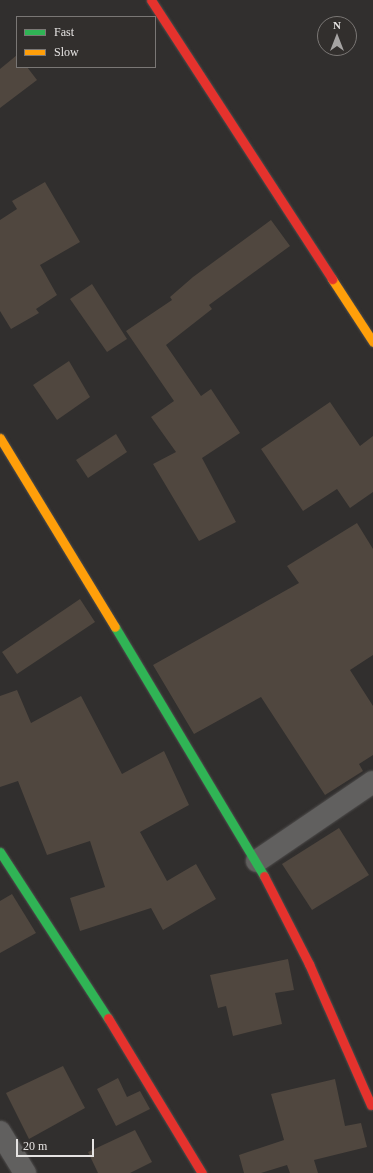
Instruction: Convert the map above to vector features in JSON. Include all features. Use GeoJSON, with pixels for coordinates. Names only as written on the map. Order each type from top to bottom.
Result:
{"type":"FeatureCollection","features":[{"type":"Feature","properties":{"kind":"street"},"geometry":{"type":"LineString","coordinates":[[151,0],[373,342]]}},
{"type":"Feature","properties":{"kind":"street"},"geometry":{"type":"LineString","coordinates":[[0,438],[257,861],[309,964],[371,1105]]}},
{"type":"Feature","properties":{"kind":"street"},"geometry":{"type":"LineString","coordinates":[[257,861],[373,782]]}},
{"type":"Feature","properties":{"kind":"street"},"geometry":{"type":"LineString","coordinates":[[0,852],[150,1083],[202,1173]]}},
{"type":"Feature","properties":{"kind":"street"},"geometry":{"type":"LineString","coordinates":[[0,1132],[25,1173]]}},
{"type":"Feature","properties":{"kind":"building"},"geometry":{"type":"Polygon","coordinates":[[[16,56],[16,68],[28,68],[37,80],[0,108],[0,69],[16,56]]]}},
{"type":"Feature","properties":{"kind":"building"},"geometry":{"type":"Polygon","coordinates":[[[45,182],[80,242],[40,265],[57,295],[36,309],[39,313],[11,329],[0,311],[0,220],[17,209],[12,201],[45,182]]]}},
{"type":"Feature","properties":{"kind":"building"},"geometry":{"type":"Polygon","coordinates":[[[271,220],[290,246],[209,305],[212,309],[166,345],[201,396],[211,389],[240,433],[202,458],[236,522],[199,541],[153,464],[176,452],[151,417],[174,401],[126,331],[172,300],[170,297],[193,277],[271,220]]]}},
{"type":"Feature","properties":{"kind":"building"},"geometry":{"type":"Polygon","coordinates":[[[92,284],[127,339],[107,352],[70,299],[92,284]]]}},
{"type":"Feature","properties":{"kind":"building"},"geometry":{"type":"Polygon","coordinates":[[[69,361],[90,397],[57,420],[33,385],[69,361]]]}},
{"type":"Feature","properties":{"kind":"building"},"geometry":{"type":"Polygon","coordinates":[[[330,402],[360,446],[373,436],[373,492],[350,508],[337,489],[303,511],[261,449],[330,402]]]}},
{"type":"Feature","properties":{"kind":"building"},"geometry":{"type":"Polygon","coordinates":[[[116,434],[127,452],[88,478],[76,460],[116,434]]]}},
{"type":"Feature","properties":{"kind":"building"},"geometry":{"type":"Polygon","coordinates":[[[357,523],[373,549],[373,655],[350,670],[373,706],[373,755],[359,764],[363,771],[325,795],[261,697],[194,734],[153,665],[299,583],[287,566],[357,523]]]}},
{"type":"Feature","properties":{"kind":"building"},"geometry":{"type":"Polygon","coordinates":[[[80,599],[95,622],[17,674],[2,652],[80,599]]]}},
{"type":"Feature","properties":{"kind":"building"},"geometry":{"type":"Polygon","coordinates":[[[17,690],[31,723],[81,696],[122,774],[164,751],[189,805],[140,832],[167,881],[196,864],[216,899],[163,930],[151,908],[80,931],[70,898],[105,887],[90,841],[47,855],[18,781],[0,787],[0,696],[17,690]]]}},
{"type":"Feature","properties":{"kind":"building"},"geometry":{"type":"Polygon","coordinates":[[[339,828],[369,875],[312,910],[282,864],[339,828]]]}},
{"type":"Feature","properties":{"kind":"building"},"geometry":{"type":"Polygon","coordinates":[[[12,894],[36,933],[0,953],[0,901],[12,894]]]}},
{"type":"Feature","properties":{"kind":"building"},"geometry":{"type":"Polygon","coordinates":[[[288,959],[294,990],[275,993],[282,1024],[233,1036],[226,1006],[218,1008],[210,975],[288,959]]]}},
{"type":"Feature","properties":{"kind":"building"},"geometry":{"type":"Polygon","coordinates":[[[63,1066],[85,1108],[29,1139],[6,1093],[63,1066]]]}},
{"type":"Feature","properties":{"kind":"building"},"geometry":{"type":"Polygon","coordinates":[[[118,1078],[127,1097],[140,1091],[150,1109],[116,1126],[97,1089],[118,1078]]]}},
{"type":"Feature","properties":{"kind":"building"},"geometry":{"type":"Polygon","coordinates":[[[335,1079],[345,1126],[361,1123],[367,1147],[314,1160],[318,1173],[290,1173],[287,1165],[261,1173],[244,1173],[239,1155],[284,1140],[271,1094],[335,1079]]]}},
{"type":"Feature","properties":{"kind":"building"},"geometry":{"type":"Polygon","coordinates":[[[135,1130],[152,1162],[130,1173],[98,1173],[88,1152],[135,1130]]]}},
{"type":"Feature","properties":{"kind":"traffic: fast"},"geometry":{"type":"LineString","coordinates":[[115,627],[264,876]]}},
{"type":"Feature","properties":{"kind":"traffic: fast"},"geometry":{"type":"LineString","coordinates":[[0,852],[108,1018]]}},
{"type":"Feature","properties":{"kind":"traffic: slow"},"geometry":{"type":"LineString","coordinates":[[332,279],[373,342]]}},
{"type":"Feature","properties":{"kind":"traffic: slow"},"geometry":{"type":"LineString","coordinates":[[0,438],[115,627]]}},
{"type":"Feature","properties":{"kind":"traffic: jam"},"geometry":{"type":"LineString","coordinates":[[151,0],[332,279]]}},
{"type":"Feature","properties":{"kind":"traffic: jam"},"geometry":{"type":"LineString","coordinates":[[264,876],[309,964],[371,1105]]}},
{"type":"Feature","properties":{"kind":"traffic: jam"},"geometry":{"type":"LineString","coordinates":[[108,1018],[202,1173]]}}]}
